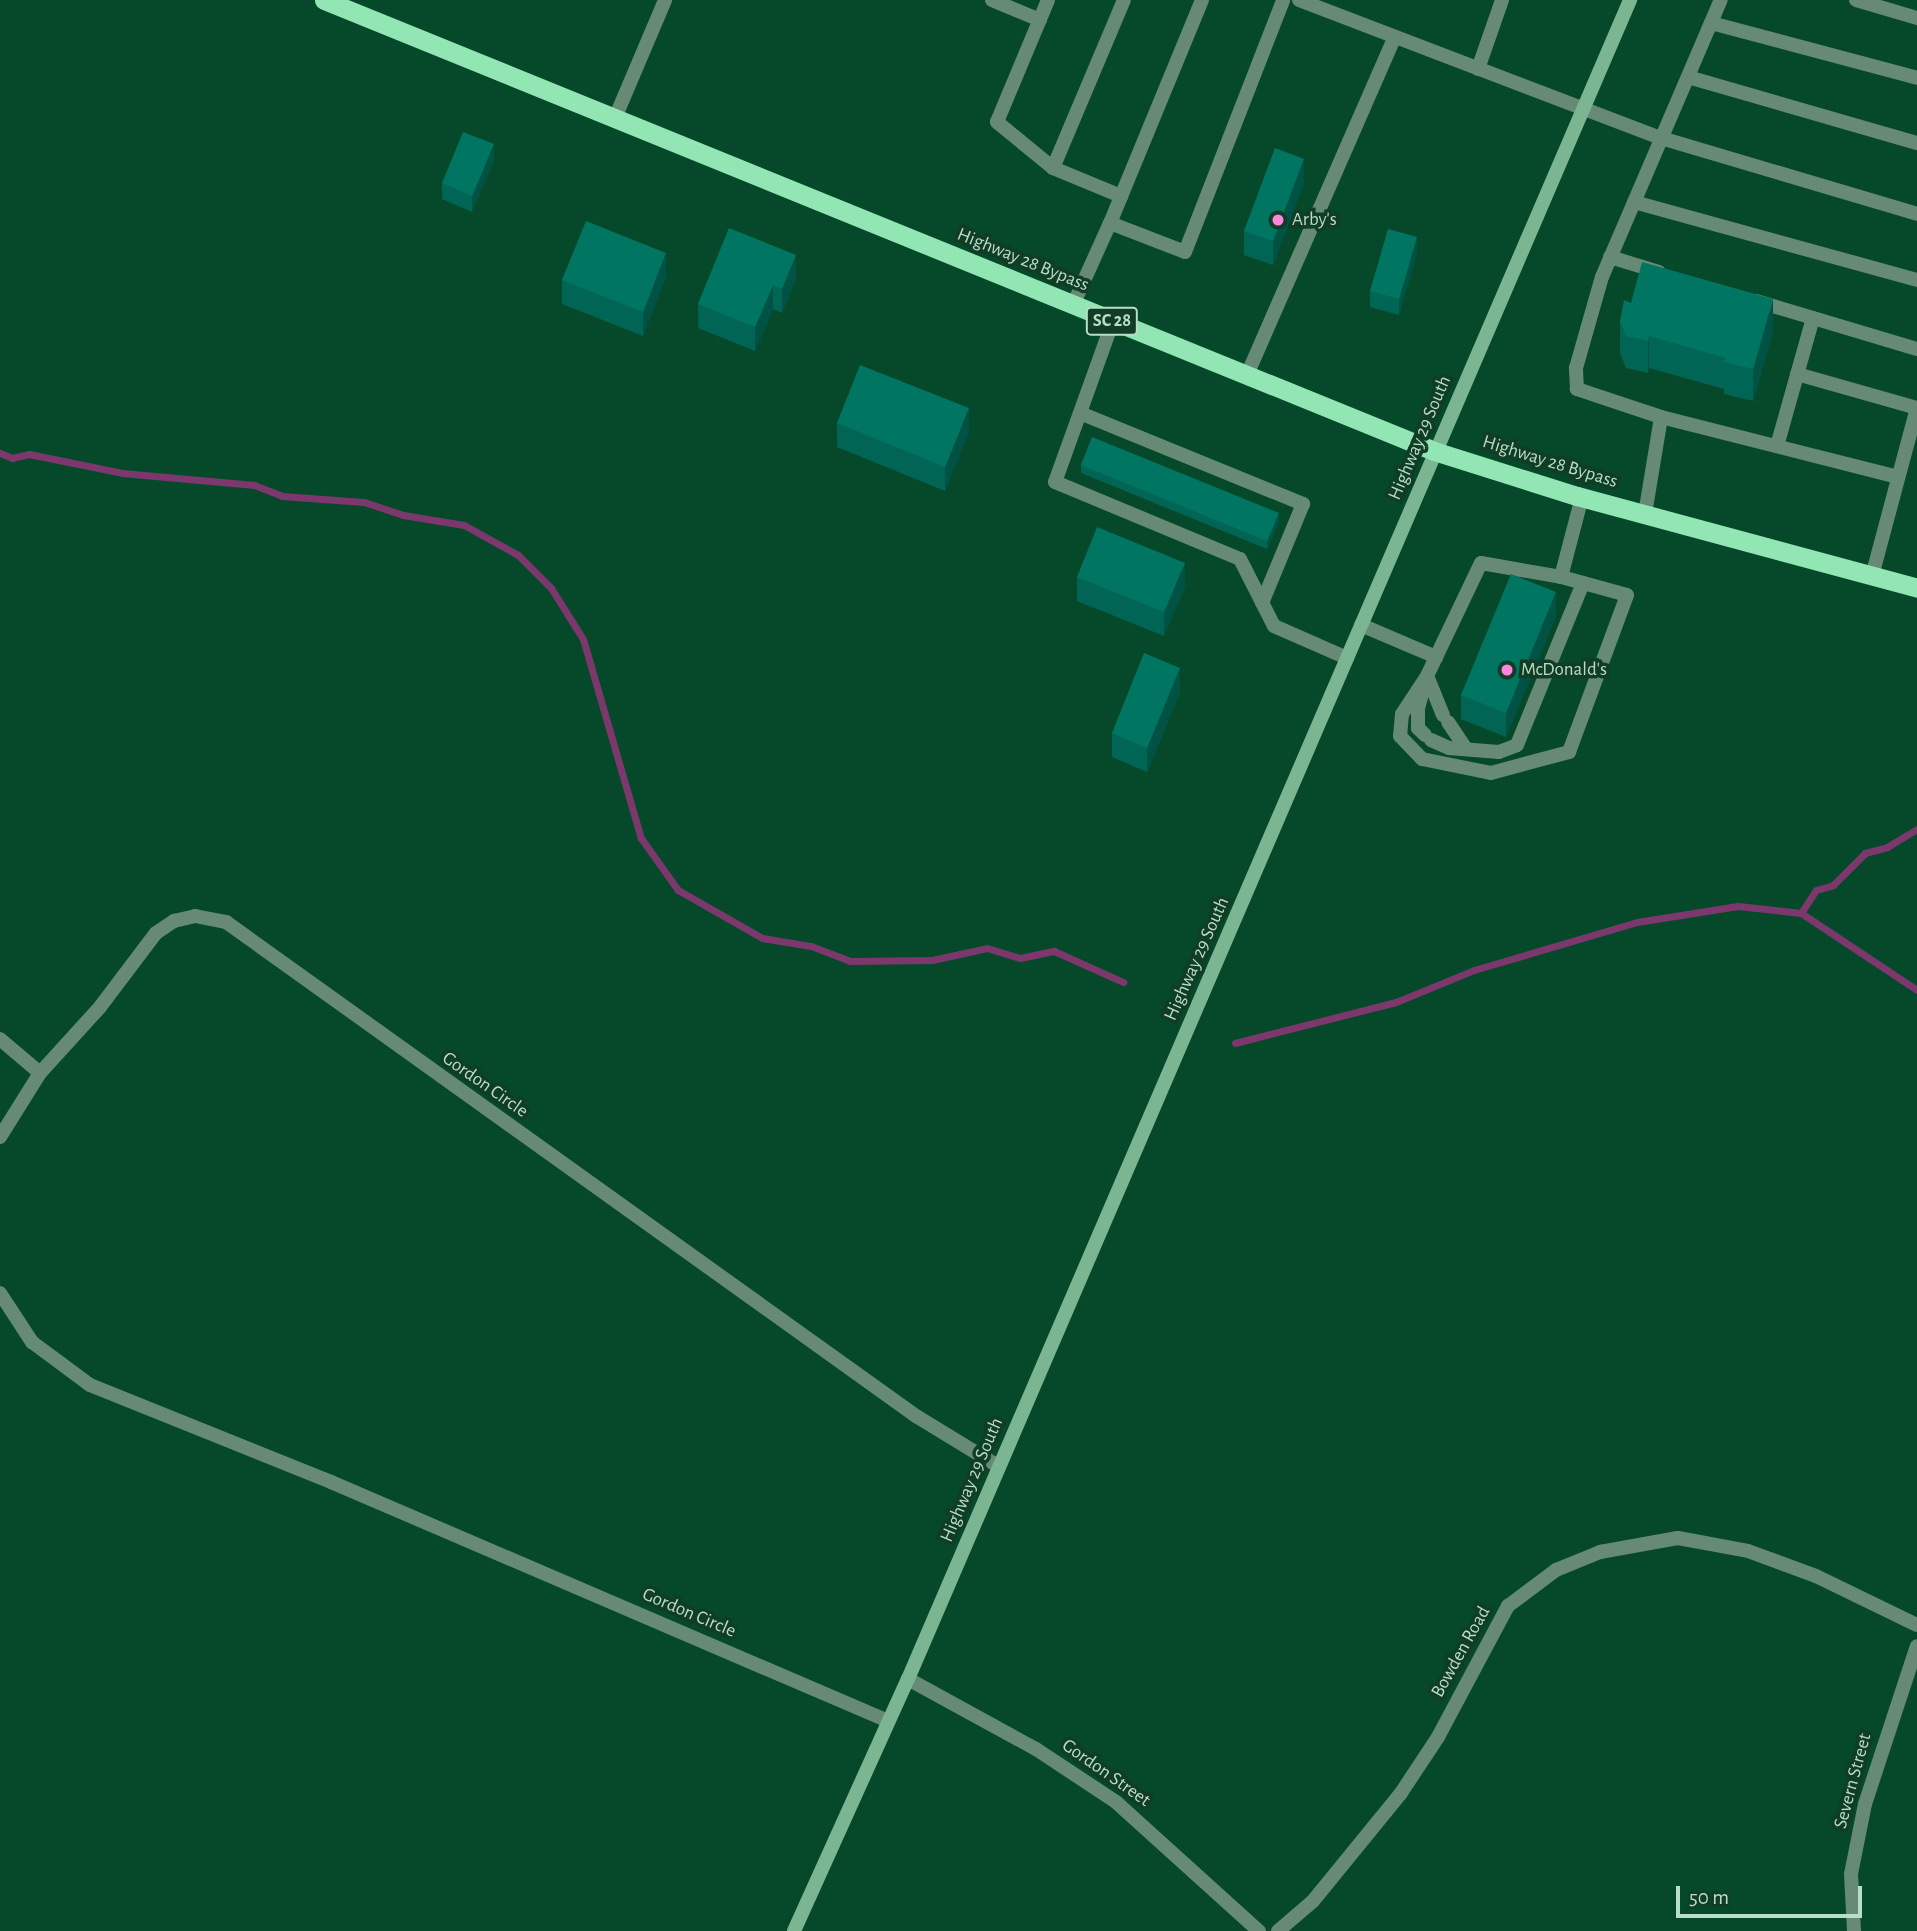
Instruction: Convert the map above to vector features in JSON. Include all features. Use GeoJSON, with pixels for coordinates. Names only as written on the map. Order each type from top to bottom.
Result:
{"type":"FeatureCollection","features":[{"type":"Feature","properties":{"kind":"highway","name":"Highway 28 Bypass"},"geometry":{"type":"LineString","coordinates":[[324,0],[1434,451],[1582,497],[1917,588]]}},
{"type":"Feature","properties":{"kind":"main road","name":"Highway 29 South"},"geometry":{"type":"LineString","coordinates":[[794,1931],[908,1679],[1630,0]]}},
{"type":"Feature","properties":{"kind":"street"},"geometry":{"type":"LineString","coordinates":[[615,118],[665,0]]}},
{"type":"Feature","properties":{"kind":"street"},"geometry":{"type":"LineString","coordinates":[[992,0],[1040,20]]}},
{"type":"Feature","properties":{"kind":"street"},"geometry":{"type":"LineString","coordinates":[[1048,0],[997,122],[1053,168],[1121,196]]}},
{"type":"Feature","properties":{"kind":"street"},"geometry":{"type":"LineString","coordinates":[[1053,168],[1124,0]]}},
{"type":"Feature","properties":{"kind":"street"},"geometry":{"type":"LineString","coordinates":[[1073,305],[1110,223],[1202,0]]}},
{"type":"Feature","properties":{"kind":"street"},"geometry":{"type":"LineString","coordinates":[[1110,223],[1185,252],[1283,0]]}},
{"type":"Feature","properties":{"kind":"street"},"geometry":{"type":"LineString","coordinates":[[1298,0],[1661,138],[1917,214]]}},
{"type":"Feature","properties":{"kind":"street"},"geometry":{"type":"LineString","coordinates":[[1478,69],[1502,0]]}},
{"type":"Feature","properties":{"kind":"street"},"geometry":{"type":"LineString","coordinates":[[1721,0],[1610,257],[1576,368],[1577,389],[1661,417],[1898,477]]}},
{"type":"Feature","properties":{"kind":"street"},"geometry":{"type":"LineString","coordinates":[[1856,0],[1917,18]]}},
{"type":"Feature","properties":{"kind":"street"},"geometry":{"type":"LineString","coordinates":[[1711,23],[1917,78]]}},
{"type":"Feature","properties":{"kind":"street"},"geometry":{"type":"LineString","coordinates":[[1247,375],[1395,37]]}},
{"type":"Feature","properties":{"kind":"street"},"geometry":{"type":"LineString","coordinates":[[1688,77],[1917,143]]}},
{"type":"Feature","properties":{"kind":"street"},"geometry":{"type":"LineString","coordinates":[[1634,202],[1917,280]]}},
{"type":"Feature","properties":{"kind":"street"},"geometry":{"type":"LineString","coordinates":[[1610,257],[1673,276]]}},
{"type":"Feature","properties":{"kind":"street"},"geometry":{"type":"LineString","coordinates":[[1737,295],[1917,349]]}},
{"type":"Feature","properties":{"kind":"street"},"geometry":{"type":"LineString","coordinates":[[1776,446],[1813,318]]}},
{"type":"Feature","properties":{"kind":"street"},"geometry":{"type":"LineString","coordinates":[[1113,321],[1055,482],[1240,559],[1274,626],[1347,658]]}},
{"type":"Feature","properties":{"kind":"street"},"geometry":{"type":"LineString","coordinates":[[1797,374],[1917,408],[1913,439],[1898,477],[1872,576]]}},
{"type":"Feature","properties":{"kind":"street"},"geometry":{"type":"LineString","coordinates":[[1080,413],[1303,504],[1262,603]]}},
{"type":"Feature","properties":{"kind":"street"},"geometry":{"type":"LineString","coordinates":[[1645,514],[1661,417]]}},
{"type":"Feature","properties":{"kind":"street"},"geometry":{"type":"LineString","coordinates":[[1561,577],[1582,497]]}},
{"type":"Feature","properties":{"kind":"street"},"geometry":{"type":"LineString","coordinates":[[1427,677],[1402,714],[1400,736],[1422,759],[1491,773],[1569,752],[1627,595],[1583,583],[1561,577],[1481,563],[1427,677],[1418,708],[1418,728],[1428,738],[1449,748],[1464,746],[1499,752],[1517,745],[1583,583]]}},
{"type":"Feature","properties":{"kind":"street"},"geometry":{"type":"LineString","coordinates":[[1361,625],[1436,657]]}},
{"type":"Feature","properties":{"kind":"street"},"geometry":{"type":"LineString","coordinates":[[1427,677],[1446,719],[1464,746]]}},
{"type":"Feature","properties":{"kind":"street","name":"Gordon Circle"},"geometry":{"type":"LineString","coordinates":[[0,1137],[40,1073],[100,1007],[156,933],[195,916],[226,922],[916,1416],[999,1466]]}},
{"type":"Feature","properties":{"kind":"street"},"geometry":{"type":"LineString","coordinates":[[0,1039],[40,1073]]}},
{"type":"Feature","properties":{"kind":"street","name":"Gordon Circle"},"geometry":{"type":"LineString","coordinates":[[0,1293],[32,1342],[90,1385],[331,1482],[888,1721]]}},
{"type":"Feature","properties":{"kind":"street","name":"Bowden Road"},"geometry":{"type":"LineString","coordinates":[[1278,1931],[1313,1901],[1401,1793],[1438,1737],[1508,1606],[1556,1570],[1600,1552],[1678,1538],[1748,1550],[1816,1576],[1917,1625]]}},
{"type":"Feature","properties":{"kind":"street","name":"Severn Street"},"geometry":{"type":"LineString","coordinates":[[1854,1931],[1851,1874],[1865,1804],[1917,1646]]}},
{"type":"Feature","properties":{"kind":"street","name":"Gordon Street"},"geometry":{"type":"LineString","coordinates":[[908,1679],[1037,1749],[1116,1802],[1259,1931]]}},
{"type":"Feature","properties":{"kind":"building"},"geometry":{"type":"Polygon","coordinates":[[[463,132],[494,144],[472,196],[442,183],[463,132]]]}},
{"type":"Feature","properties":{"kind":"building"},"geometry":{"type":"Polygon","coordinates":[[[1275,148],[1304,159],[1273,241],[1244,231],[1275,148]]]}},
{"type":"Feature","properties":{"kind":"building"},"geometry":{"type":"Polygon","coordinates":[[[586,221],[666,253],[643,312],[562,280],[586,221]]]}},
{"type":"Feature","properties":{"kind":"building"},"geometry":{"type":"Polygon","coordinates":[[[729,228],[796,255],[782,289],[773,285],[755,327],[698,304],[729,228]]]}},
{"type":"Feature","properties":{"kind":"building"},"geometry":{"type":"Polygon","coordinates":[[[1388,229],[1417,237],[1399,299],[1370,291],[1388,229]]]}},
{"type":"Feature","properties":{"kind":"building"},"geometry":{"type":"Polygon","coordinates":[[[1642,262],[1773,299],[1753,369],[1724,362],[1726,358],[1649,336],[1648,341],[1626,336],[1620,321],[1624,300],[1631,303],[1642,262]]]}},
{"type":"Feature","properties":{"kind":"building"},"geometry":{"type":"Polygon","coordinates":[[[860,365],[969,408],[945,467],[837,423],[860,365]]]}},
{"type":"Feature","properties":{"kind":"building"},"geometry":{"type":"Polygon","coordinates":[[[1092,437],[1279,513],[1267,541],[1081,465],[1092,437]]]}},
{"type":"Feature","properties":{"kind":"building"},"geometry":{"type":"Polygon","coordinates":[[[1097,527],[1185,563],[1164,612],[1077,577],[1097,527]]]}},
{"type":"Feature","properties":{"kind":"building"},"geometry":{"type":"Polygon","coordinates":[[[1511,574],[1556,592],[1506,713],[1461,695],[1511,574]]]}},
{"type":"Feature","properties":{"kind":"building"},"geometry":{"type":"Polygon","coordinates":[[[1144,653],[1180,668],[1147,748],[1112,733],[1144,653]]]}},
{"type":"Feature","properties":{"kind":"waterway"},"geometry":{"type":"LineString","coordinates":[[0,453],[12,458],[29,454],[122,473],[254,485],[282,496],[364,502],[403,515],[464,525],[518,555],[551,588],[583,639],[641,838],[678,890],[762,938],[811,946],[850,961],[932,960],[987,948],[1020,958],[1054,951],[1123,982]]}},
{"type":"Feature","properties":{"kind":"waterway"},"geometry":{"type":"LineString","coordinates":[[1801,913],[1816,890],[1833,885],[1865,853],[1887,847],[1917,829]]}},
{"type":"Feature","properties":{"kind":"waterway"},"geometry":{"type":"LineString","coordinates":[[1235,1043],[1396,1002],[1474,970],[1637,922],[1738,906],[1801,913],[1917,990]]}},
{"type":"Feature","properties":{"kind":"place","name":"Arby's"},"geometry":{"type":"Point","coordinates":[1278,220]}},
{"type":"Feature","properties":{"kind":"place","name":"McDonald's"},"geometry":{"type":"Point","coordinates":[1507,670]}}]}
